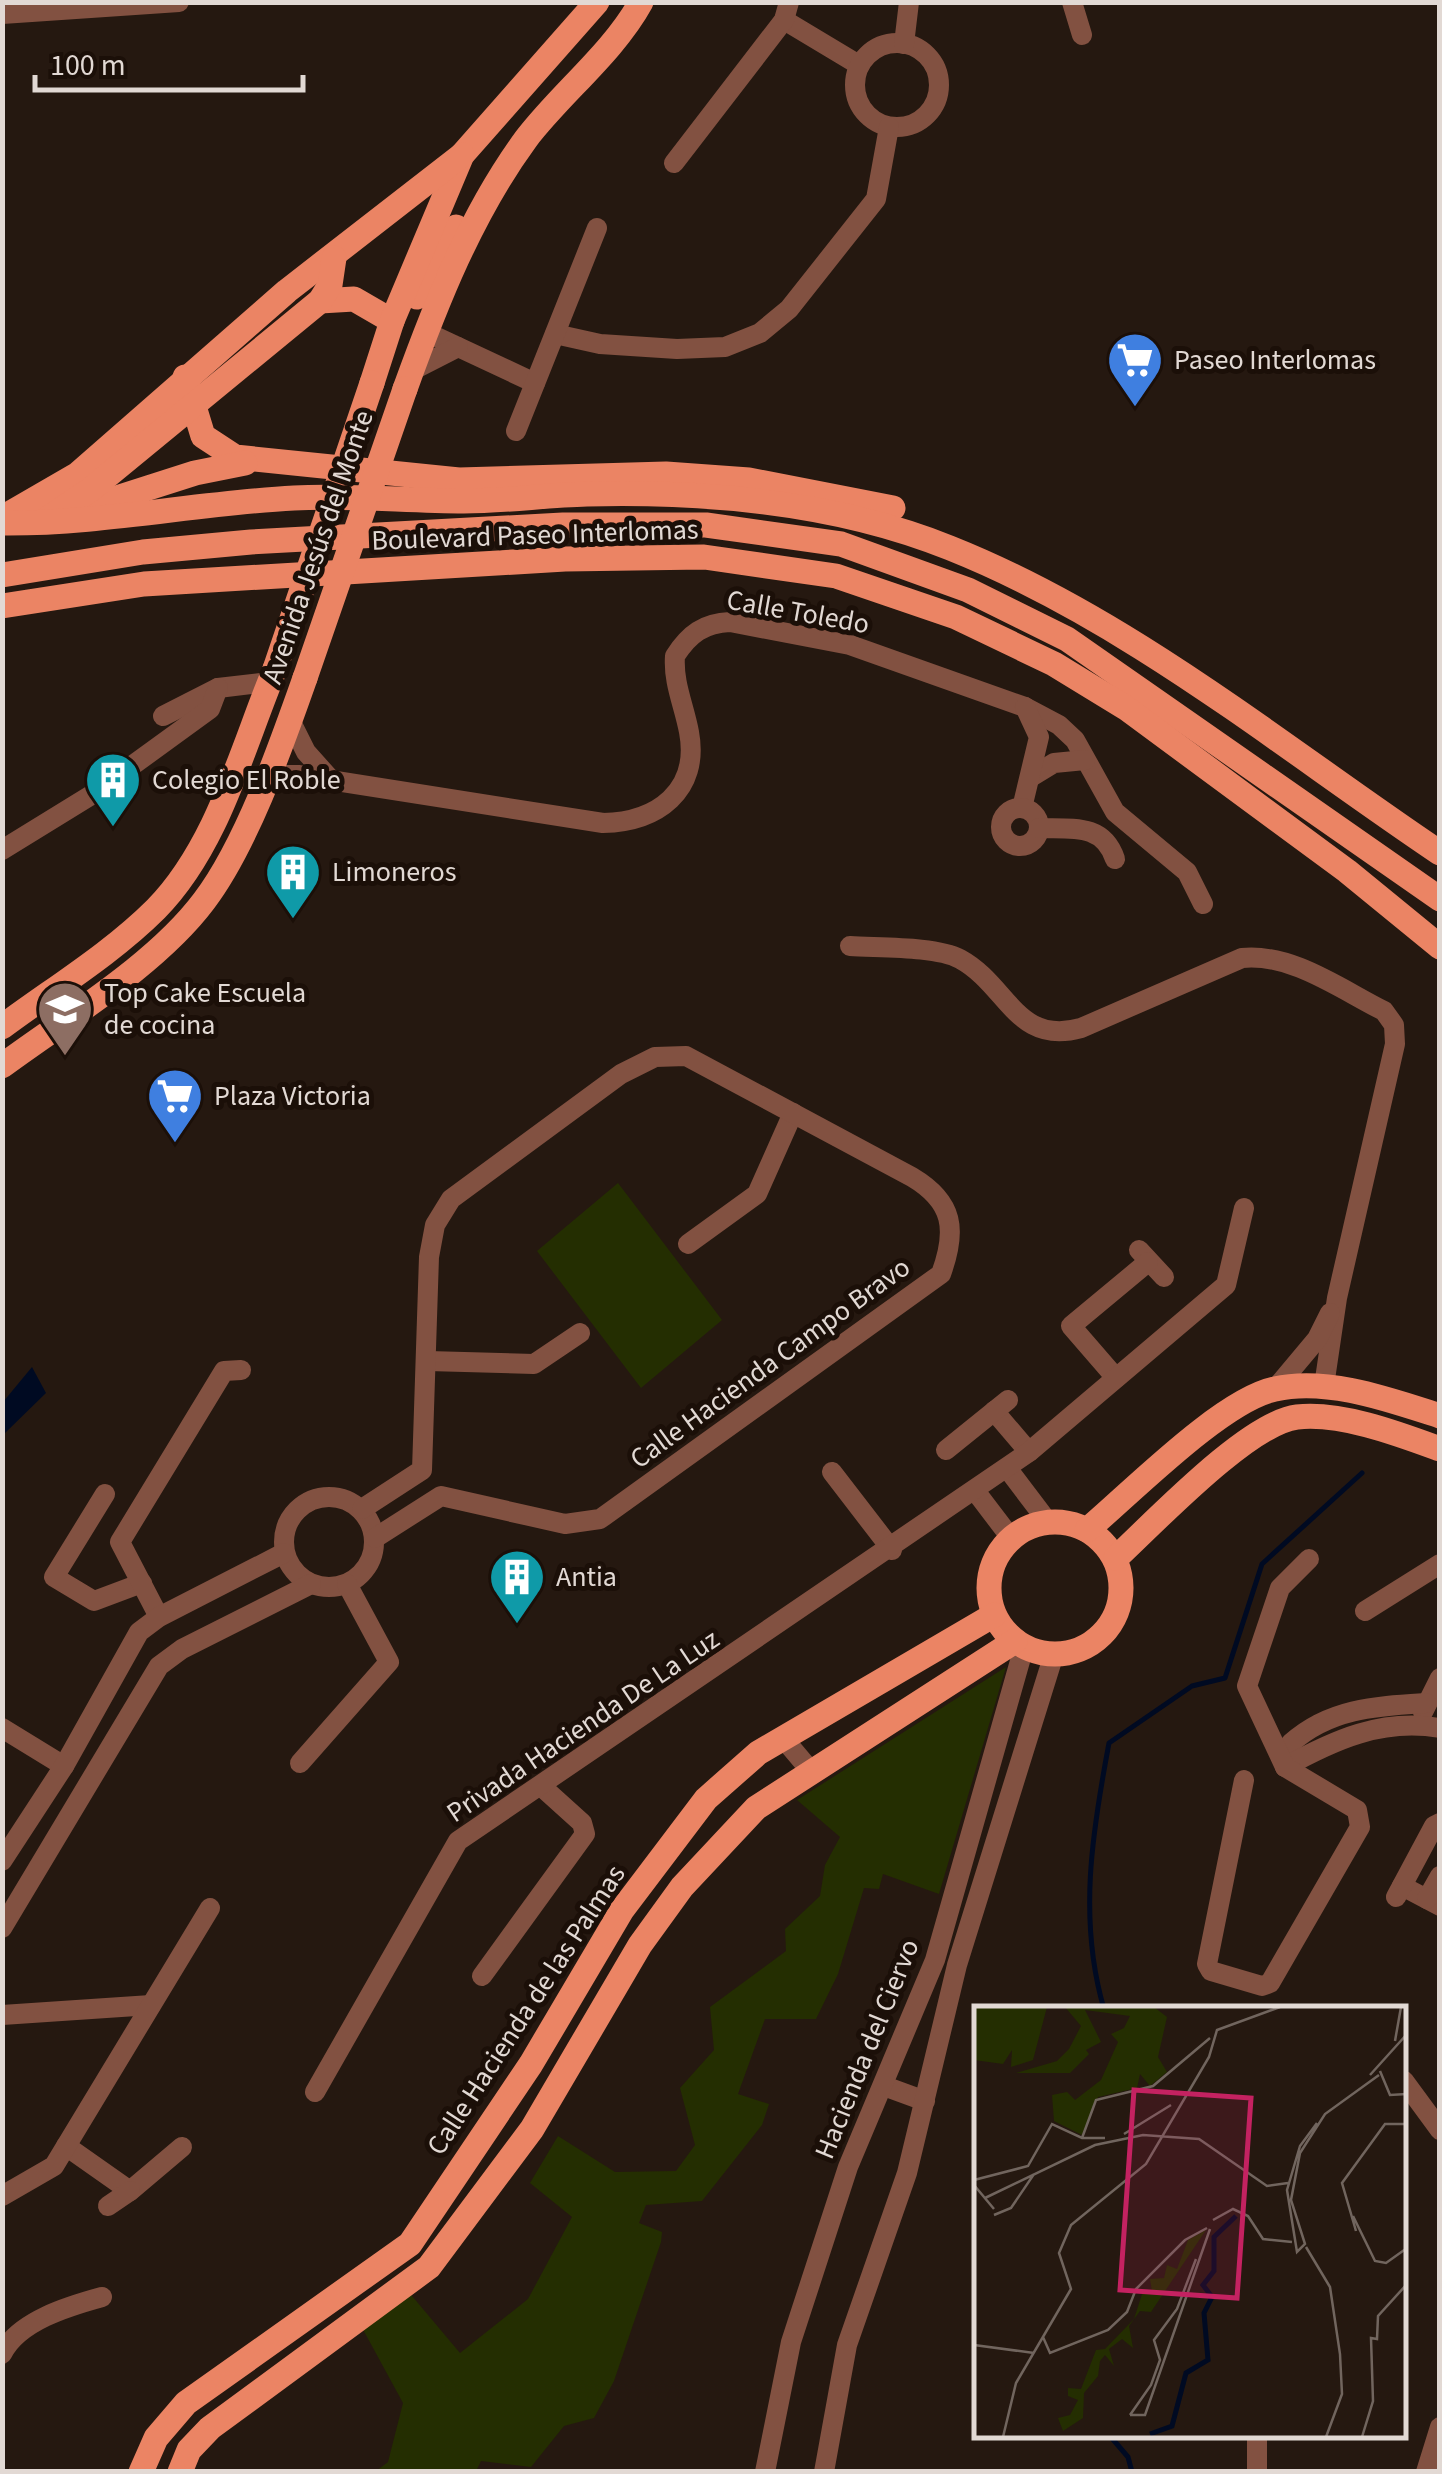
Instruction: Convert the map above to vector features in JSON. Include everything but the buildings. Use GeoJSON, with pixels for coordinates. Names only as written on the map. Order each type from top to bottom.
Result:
{"type":"FeatureCollection","features":[{"type":"Feature","properties":{"kind":"main road","name":"Avenida Jesús del Monte"},"geometry":{"type":"LineString","coordinates":[[2,1026],[156,908],[190,866],[272,675],[392,320],[462,155],[597,2]]}},
{"type":"Feature","properties":{"kind":"main road","name":"Avenida Jesús del Monte"},"geometry":{"type":"LineString","coordinates":[[2,1066],[146,958],[204,901],[290,720],[444,287],[526,140],[640,2]]}},
{"type":"Feature","properties":{"kind":"main road"},"geometry":{"type":"LineString","coordinates":[[2,521],[78,474],[287,290],[334,258],[462,155]]}},
{"type":"Feature","properties":{"kind":"main road"},"geometry":{"type":"LineString","coordinates":[[320,301],[354,299],[392,320],[418,297],[467,206],[505,172]]}},
{"type":"Feature","properties":{"kind":"main road"},"geometry":{"type":"LineString","coordinates":[[2,538],[63,510],[320,301],[330,284],[334,258]]}},
{"type":"Feature","properties":{"kind":"main road"},"geometry":{"type":"LineString","coordinates":[[185,376],[198,426],[224,454],[459,480],[583,474],[749,480],[893,508]]}},
{"type":"Feature","properties":{"kind":"main road"},"geometry":{"type":"LineString","coordinates":[[121,461],[131,507]]}},
{"type":"Feature","properties":{"kind":"main road"},"geometry":{"type":"LineString","coordinates":[[2,521],[40,523],[131,507],[195,473],[265,461]]}},
{"type":"Feature","properties":{"kind":"main road"},"geometry":{"type":"LineString","coordinates":[[63,510],[293,498],[460,501],[585,494],[750,499],[830,512],[952,548],[1066,604],[1171,669],[1440,853]]}},
{"type":"Feature","properties":{"kind":"main road","name":"Boulevard Paseo Interlomas"},"geometry":{"type":"LineString","coordinates":[[2,575],[142,552],[251,542],[563,525],[706,525],[840,544],[968,590],[1067,639],[1440,899]]}},
{"type":"Feature","properties":{"kind":"main road","name":"Boulevard Paseo Interlomas"},"geometry":{"type":"LineString","coordinates":[[2,606],[144,584],[565,559],[704,557],[836,576],[956,617],[1054,664],[1126,708],[1440,947]]}},
{"type":"Feature","properties":{"kind":"main road"},"geometry":{"type":"LineString","coordinates":[[1337,784],[1361,811],[1440,870]]}},
{"type":"Feature","properties":{"kind":"main road"},"geometry":{"type":"LineString","coordinates":[[1370,851],[1440,879]]}},
{"type":"Feature","properties":{"kind":"main road"},"geometry":{"type":"LineString","coordinates":[[1408,920],[1440,937]]}},
{"type":"Feature","properties":{"kind":"main road"},"geometry":{"type":"LineString","coordinates":[[46,995],[67,1018]]}},
{"type":"Feature","properties":{"kind":"main road"},"geometry":{"type":"LineString","coordinates":[[1087,1530],[1240,1401],[1276,1388],[1324,1386],[1440,1416]]}},
{"type":"Feature","properties":{"kind":"main road"},"geometry":{"type":"LineString","coordinates":[[1116,1558],[1244,1442],[1273,1424],[1296,1417],[1325,1418],[1440,1450]]}},
{"type":"Feature","properties":{"kind":"main road"},"geometry":{"type":"LineString","coordinates":[[1048,1522],[1087,1530],[1116,1558],[1121,1586],[1110,1624],[1079,1650],[1054,1654],[1020,1644],[994,1615],[988,1595],[997,1554],[1011,1538],[1048,1522]]}},
{"type":"Feature","properties":{"kind":"main road","name":"Calle Hacienda de las Palmas"},"geometry":{"type":"LineString","coordinates":[[141,2472],[156,2438],[186,2403],[410,2244],[531,2064],[622,1910],[706,1799],[758,1753],[994,1615]]}},
{"type":"Feature","properties":{"kind":"main road"},"geometry":{"type":"LineString","coordinates":[[180,2472],[189,2450],[210,2428],[429,2267],[532,2129],[640,1945],[682,1887],[756,1808],[810,1770],[1020,1644]]}},
{"type":"Feature","properties":{"kind":"street"},"geometry":{"type":"LineString","coordinates":[[2,14],[179,2]]}},
{"type":"Feature","properties":{"kind":"street"},"geometry":{"type":"LineString","coordinates":[[904,44],[909,2]]}},
{"type":"Feature","properties":{"kind":"street"},"geometry":{"type":"LineString","coordinates":[[1072,2],[1082,35]]}},
{"type":"Feature","properties":{"kind":"street"},"geometry":{"type":"LineString","coordinates":[[674,163],[786,12],[860,65]]}},
{"type":"Feature","properties":{"kind":"street"},"geometry":{"type":"LineString","coordinates":[[887,44],[904,44],[931,60],[939,90],[923,119],[890,127],[871,119],[858,104],[854,84],[860,65],[887,44]]}},
{"type":"Feature","properties":{"kind":"street"},"geometry":{"type":"LineString","coordinates":[[555,334],[600,344],[676,349],[724,346],[760,334],[789,309],[876,198],[890,127]]}},
{"type":"Feature","properties":{"kind":"street"},"geometry":{"type":"LineString","coordinates":[[516,430],[598,228]]}},
{"type":"Feature","properties":{"kind":"street"},"geometry":{"type":"LineString","coordinates":[[426,332],[535,383]]}},
{"type":"Feature","properties":{"kind":"street"},"geometry":{"type":"LineString","coordinates":[[408,380],[458,348]]}},
{"type":"Feature","properties":{"kind":"street","name":"Calle Toledo"},"geometry":{"type":"LineString","coordinates":[[267,775],[332,781],[603,823],[632,822],[658,812],[684,784],[691,746],[675,682],[675,656],[696,631],[711,623],[730,622],[850,645],[1024,707],[1059,725],[1075,740],[1115,812],[1187,872],[1203,904]]}},
{"type":"Feature","properties":{"kind":"street"},"geometry":{"type":"LineString","coordinates":[[163,716],[196,695],[272,675]]}},
{"type":"Feature","properties":{"kind":"street"},"geometry":{"type":"LineString","coordinates":[[2,850],[93,794],[210,709],[218,688]]}},
{"type":"Feature","properties":{"kind":"street"},"geometry":{"type":"LineString","coordinates":[[1022,808],[1036,816],[1039,828],[1035,839],[1025,845],[1013,844],[1004,836],[1004,818],[1022,808],[1039,738],[1024,707]]}},
{"type":"Feature","properties":{"kind":"street"},"geometry":{"type":"LineString","coordinates":[[290,720],[306,752],[332,781]]}},
{"type":"Feature","properties":{"kind":"street"},"geometry":{"type":"LineString","coordinates":[[1031,776],[1054,763],[1084,760]]}},
{"type":"Feature","properties":{"kind":"street"},"geometry":{"type":"LineString","coordinates":[[1039,828],[1089,830],[1102,836],[1115,860]]}},
{"type":"Feature","properties":{"kind":"street"},"geometry":{"type":"LineString","coordinates":[[850,946],[958,958],[1040,1032],[1060,1034],[1082,1028],[1242,958],[1263,956],[1283,960],[1384,1011],[1394,1025],[1395,1044],[1338,1298],[1324,1386]]}},
{"type":"Feature","properties":{"kind":"street","name":"Calle Hacienda Campo Bravo"},"geometry":{"type":"LineString","coordinates":[[362,1509],[422,1470],[430,1257],[435,1225],[451,1199],[620,1074],[654,1057],[686,1056],[793,1113],[934,1190],[948,1216],[952,1242],[940,1274],[600,1519],[565,1524],[441,1496],[376,1538]]}},
{"type":"Feature","properties":{"kind":"street"},"geometry":{"type":"LineString","coordinates":[[688,1244],[757,1194],[793,1113]]}},
{"type":"Feature","properties":{"kind":"street","name":"Privada Hacienda De La Luz"},"geometry":{"type":"LineString","coordinates":[[315,2092],[458,1841],[892,1550],[1029,1452],[1226,1285],[1244,1208]]}},
{"type":"Feature","properties":{"kind":"street"},"geometry":{"type":"LineString","coordinates":[[1116,1378],[1071,1326],[1150,1263]]}},
{"type":"Feature","properties":{"kind":"street"},"geometry":{"type":"LineString","coordinates":[[1276,1388],[1317,1339],[1338,1298]]}},
{"type":"Feature","properties":{"kind":"street"},"geometry":{"type":"LineString","coordinates":[[428,1360],[534,1364],[580,1333]]}},
{"type":"Feature","properties":{"kind":"street"},"geometry":{"type":"LineString","coordinates":[[159,1617],[120,1542],[224,1371],[241,1370]]}},
{"type":"Feature","properties":{"kind":"street"},"geometry":{"type":"LineString","coordinates":[[946,1450],[1001,1406],[1029,1452]]}},
{"type":"Feature","properties":{"kind":"street"},"geometry":{"type":"LineString","coordinates":[[1007,1468],[1048,1522]]}},
{"type":"Feature","properties":{"kind":"street"},"geometry":{"type":"LineString","coordinates":[[832,1472],[892,1550]]}},
{"type":"Feature","properties":{"kind":"street"},"geometry":{"type":"LineString","coordinates":[[976,1492],[1011,1538]]}},
{"type":"Feature","properties":{"kind":"street"},"geometry":{"type":"LineString","coordinates":[[105,1494],[54,1577],[94,1600],[142,1583]]}},
{"type":"Feature","properties":{"kind":"street"},"geometry":{"type":"LineString","coordinates":[[317,1496],[341,1497],[362,1509],[376,1538],[373,1557],[363,1573],[347,1584],[329,1588],[311,1584],[294,1572],[284,1553],[284,1529],[296,1508],[317,1496]]}},
{"type":"Feature","properties":{"kind":"street"},"geometry":{"type":"LineString","coordinates":[[2,1861],[64,1766],[140,1632],[159,1617],[284,1553]]}},
{"type":"Feature","properties":{"kind":"street"},"geometry":{"type":"LineString","coordinates":[[1244,1780],[1207,1964],[1211,1972],[1262,1986],[1270,1983],[1360,1828],[1358,1810],[1285,1767],[1248,1692],[1248,1680],[1280,1588],[1309,1559]]}},
{"type":"Feature","properties":{"kind":"street"},"geometry":{"type":"LineString","coordinates":[[1365,1612],[1440,1564]]}},
{"type":"Feature","properties":{"kind":"street"},"geometry":{"type":"LineString","coordinates":[[2,1928],[159,1666],[182,1649],[311,1584]]}},
{"type":"Feature","properties":{"kind":"street"},"geometry":{"type":"LineString","coordinates":[[300,1763],[389,1662],[347,1584]]}},
{"type":"Feature","properties":{"kind":"street","name":"Hacienda del Ciervo"},"geometry":{"type":"LineString","coordinates":[[765,2472],[791,2342],[848,2167],[936,1960],[1020,1644]]}},
{"type":"Feature","properties":{"kind":"street","name":"Hacienda del Ciervo"},"geometry":{"type":"LineString","coordinates":[[824,2472],[847,2345],[907,2173],[958,1965],[1054,1654]]}},
{"type":"Feature","properties":{"kind":"street"},"geometry":{"type":"LineString","coordinates":[[1418,1724],[1440,1678]]}},
{"type":"Feature","properties":{"kind":"street"},"geometry":{"type":"LineString","coordinates":[[1285,1767],[1291,1743],[1328,1718],[1374,1706],[1426,1703]]}},
{"type":"Feature","properties":{"kind":"street"},"geometry":{"type":"LineString","coordinates":[[1285,1767],[1335,1740],[1418,1724],[1440,1728]]}},
{"type":"Feature","properties":{"kind":"street"},"geometry":{"type":"LineString","coordinates":[[2,1728],[64,1766]]}},
{"type":"Feature","properties":{"kind":"street"},"geometry":{"type":"LineString","coordinates":[[783,1738],[810,1770]]}},
{"type":"Feature","properties":{"kind":"street"},"geometry":{"type":"LineString","coordinates":[[482,1976],[585,1834],[582,1823],[540,1786]]}},
{"type":"Feature","properties":{"kind":"street"},"geometry":{"type":"LineString","coordinates":[[1440,1823],[1434,1826],[1399,1891],[1433,1903],[1440,1876]]}},
{"type":"Feature","properties":{"kind":"street"},"geometry":{"type":"LineString","coordinates":[[2,2196],[54,2166],[210,1908]]}},
{"type":"Feature","properties":{"kind":"street"},"geometry":{"type":"LineString","coordinates":[[2,2015],[151,2006]]}},
{"type":"Feature","properties":{"kind":"street"},"geometry":{"type":"LineString","coordinates":[[1407,2085],[1440,2130]]}},
{"type":"Feature","properties":{"kind":"street"},"geometry":{"type":"LineString","coordinates":[[884,2086],[925,2101]]}},
{"type":"Feature","properties":{"kind":"street"},"geometry":{"type":"LineString","coordinates":[[66,2146],[130,2191]]}},
{"type":"Feature","properties":{"kind":"street"},"geometry":{"type":"LineString","coordinates":[[108,2206],[182,2147]]}},
{"type":"Feature","properties":{"kind":"street"},"geometry":{"type":"LineString","coordinates":[[2,2354],[18,2335],[39,2322],[102,2297]]}},
{"type":"Feature","properties":{"kind":"street"},"geometry":{"type":"LineString","coordinates":[[1426,2472],[1440,2427]]}},
{"type":"Feature","properties":{"kind":"street"},"geometry":{"type":"LineString","coordinates":[[1257,2439],[1257,2472]]}},
{"type":"Feature","properties":{"kind":"green space"},"geometry":{"type":"Polygon","coordinates":[[[618,1183],[722,1320],[641,1388],[537,1251],[618,1183]]]}},
{"type":"Feature","properties":{"kind":"green space"},"geometry":{"type":"Polygon","coordinates":[[[1006,1667],[939,1894],[883,1874],[879,1889],[864,1888],[838,1974],[816,2019],[765,2019],[738,2094],[769,2104],[762,2125],[702,2201],[646,2205],[639,2223],[662,2232],[661,2242],[614,2381],[594,2418],[564,2426],[531,2467],[481,2461],[476,2471],[376,2471],[388,2462],[403,2403],[360,2324],[407,2290],[460,2353],[528,2299],[572,2217],[530,2183],[558,2136],[615,2172],[676,2171],[695,2145],[680,2088],[714,2050],[710,2007],[786,1951],[785,1929],[820,1896],[825,1865],[840,1837],[797,1800],[1006,1667]]]}},
{"type":"Feature","properties":{"kind":"water"},"geometry":{"type":"Polygon","coordinates":[[[32,1367],[46,1393],[3,1435],[3,1402],[32,1367]]]}},
{"type":"Feature","properties":{"kind":"waterway"},"geometry":{"type":"LineString","coordinates":[[1103,2006],[1091,1943],[1090,1876],[1109,1743],[1192,1686],[1225,1678],[1262,1564],[1362,1473]]}},
{"type":"Feature","properties":{"kind":"waterway"},"geometry":{"type":"LineString","coordinates":[[1113,2439],[1128,2457],[1132,2472]]}},
{"type":"Feature","properties":{"kind":"place","name":"Paseo Interlomas"},"geometry":{"type":"Point","coordinates":[1135,409]}},
{"type":"Feature","properties":{"kind":"place","name":"Colegio El Roble"},"geometry":{"type":"Point","coordinates":[113,829]}},
{"type":"Feature","properties":{"kind":"place","name":"Limoneros"},"geometry":{"type":"Point","coordinates":[293,921]}},
{"type":"Feature","properties":{"kind":"place","name":"Top Cake Escuela de cocina"},"geometry":{"type":"Point","coordinates":[65,1058]}},
{"type":"Feature","properties":{"kind":"place","name":"Plaza Victoria"},"geometry":{"type":"Point","coordinates":[175,1145]}},
{"type":"Feature","properties":{"kind":"place","name":"Antia"},"geometry":{"type":"Point","coordinates":[517,1626]}}]}
